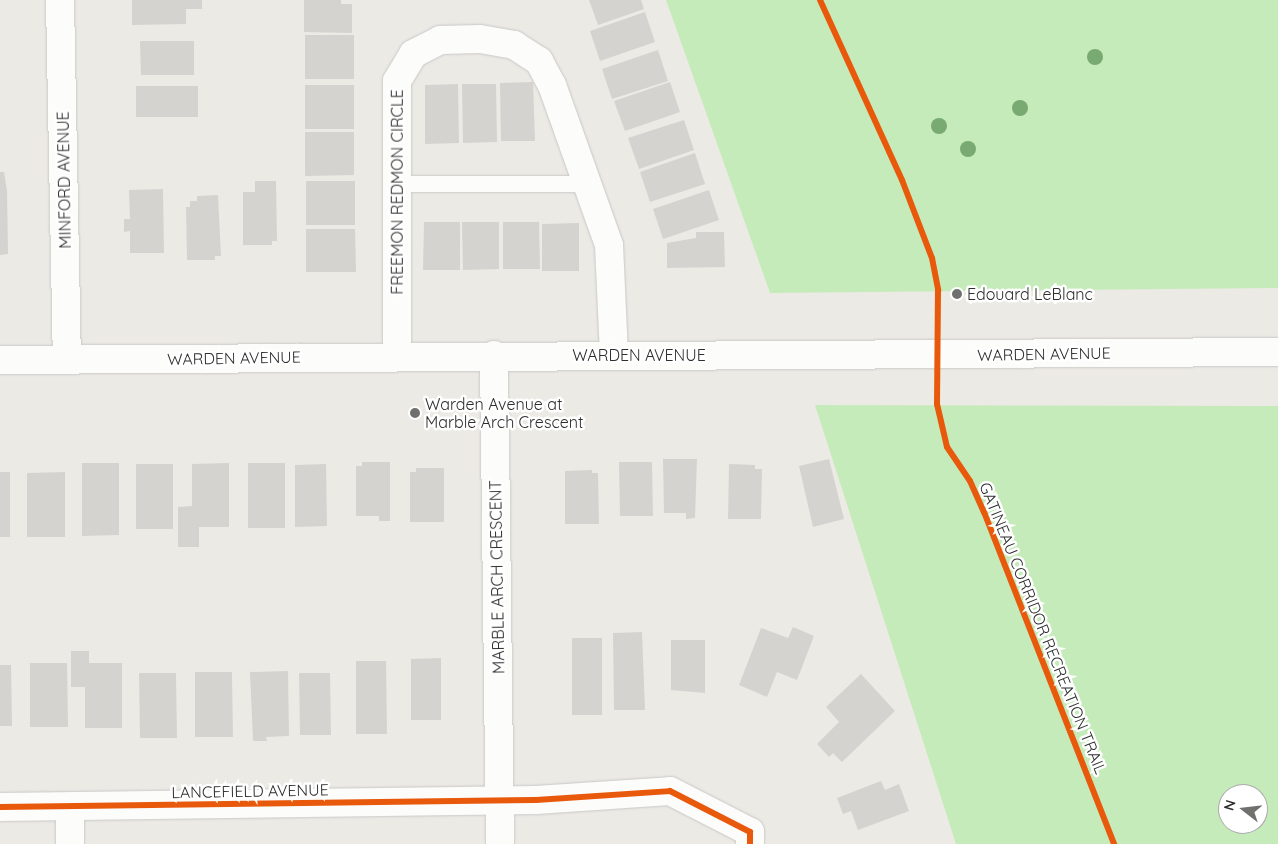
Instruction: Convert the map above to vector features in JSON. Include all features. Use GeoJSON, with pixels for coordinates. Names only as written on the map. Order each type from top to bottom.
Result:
{"type":"FeatureCollection","features":[{"type":"Feature","properties":{"kind":"street","name":"MINFORD AVENUE"},"geometry":{"type":"LineString","coordinates":[[60,0],[67,359]]}},
{"type":"Feature","properties":{"kind":"street","name":"FREEMON REDMON CIRCLE"},"geometry":{"type":"LineString","coordinates":[[397,356],[397,81],[414,54],[440,40],[480,39],[514,45],[538,61],[552,85],[609,245],[614,355]]}},
{"type":"Feature","properties":{"kind":"street","name":"WARDEN AVENUE"},"geometry":{"type":"LineString","coordinates":[[0,360],[494,355],[917,356],[1278,352]]}},
{"type":"Feature","properties":{"kind":"street","name":"MARBLE ARCH CRESCENT"},"geometry":{"type":"LineString","coordinates":[[494,355],[500,844]]}},
{"type":"Feature","properties":{"kind":"street"},"geometry":{"type":"LineString","coordinates":[[500,799],[536,800],[670,791],[750,832],[750,844]]}},
{"type":"Feature","properties":{"kind":"street","name":"LANCEFIELD AVENUE"},"geometry":{"type":"LineString","coordinates":[[0,808],[500,799]]}},
{"type":"Feature","properties":{"kind":"street"},"geometry":{"type":"LineString","coordinates":[[70,808],[70,844]]}},
{"type":"Feature","properties":{"kind":"lane"},"geometry":{"type":"LineString","coordinates":[[397,184],[587,184]]}},
{"type":"Feature","properties":{"kind":"green space"},"geometry":{"type":"Polygon","coordinates":[[[666,0],[1278,0],[1278,288],[770,293],[666,0]]]}},
{"type":"Feature","properties":{"kind":"green space"},"geometry":{"type":"Polygon","coordinates":[[[815,405],[1278,406],[1278,844],[956,844],[815,405]]]}},
{"type":"Feature","properties":{"kind":"building"},"geometry":{"type":"Polygon","coordinates":[[[132,0],[202,0],[202,9],[186,9],[186,24],[132,25],[132,0]]]}},
{"type":"Feature","properties":{"kind":"building"},"geometry":{"type":"Polygon","coordinates":[[[304,0],[341,0],[341,4],[352,4],[352,33],[304,32],[304,0]]]}},
{"type":"Feature","properties":{"kind":"building"},"geometry":{"type":"Polygon","coordinates":[[[589,0],[641,0],[644,9],[598,25],[589,0]]]}},
{"type":"Feature","properties":{"kind":"building"},"geometry":{"type":"Polygon","coordinates":[[[645,12],[655,42],[600,61],[590,31],[645,12]]]}},
{"type":"Feature","properties":{"kind":"building"},"geometry":{"type":"Polygon","coordinates":[[[305,35],[354,35],[354,79],[305,79],[305,35]]]}},
{"type":"Feature","properties":{"kind":"building"},"geometry":{"type":"Polygon","coordinates":[[[140,41],[194,41],[194,75],[141,75],[140,41]]]}},
{"type":"Feature","properties":{"kind":"building"},"geometry":{"type":"Polygon","coordinates":[[[658,50],[668,81],[612,99],[602,69],[658,50]]]}},
{"type":"Feature","properties":{"kind":"building"},"geometry":{"type":"Polygon","coordinates":[[[533,82],[535,141],[501,141],[500,83],[533,82]]]}},
{"type":"Feature","properties":{"kind":"building"},"geometry":{"type":"Polygon","coordinates":[[[670,82],[680,112],[625,131],[614,101],[670,82]]]}},
{"type":"Feature","properties":{"kind":"building"},"geometry":{"type":"Polygon","coordinates":[[[458,84],[459,143],[425,144],[425,85],[458,84]]]}},
{"type":"Feature","properties":{"kind":"building"},"geometry":{"type":"Polygon","coordinates":[[[462,84],[496,84],[497,142],[463,143],[462,84]]]}},
{"type":"Feature","properties":{"kind":"building"},"geometry":{"type":"Polygon","coordinates":[[[305,85],[354,85],[354,129],[305,129],[305,85]]]}},
{"type":"Feature","properties":{"kind":"building"},"geometry":{"type":"Polygon","coordinates":[[[136,86],[198,86],[198,117],[136,117],[136,86]]]}},
{"type":"Feature","properties":{"kind":"building"},"geometry":{"type":"Polygon","coordinates":[[[684,120],[694,150],[639,169],[628,138],[684,120]]]}},
{"type":"Feature","properties":{"kind":"building"},"geometry":{"type":"Polygon","coordinates":[[[305,132],[354,132],[354,175],[305,176],[305,132]]]}},
{"type":"Feature","properties":{"kind":"building"},"geometry":{"type":"Polygon","coordinates":[[[695,153],[705,184],[650,202],[640,172],[695,153]]]}},
{"type":"Feature","properties":{"kind":"building"},"geometry":{"type":"Polygon","coordinates":[[[0,172],[4,172],[7,191],[8,254],[0,255],[0,172]]]}},
{"type":"Feature","properties":{"kind":"building"},"geometry":{"type":"Polygon","coordinates":[[[255,181],[276,181],[277,241],[272,241],[272,245],[243,245],[243,192],[255,192],[255,181]]]}},
{"type":"Feature","properties":{"kind":"building"},"geometry":{"type":"Polygon","coordinates":[[[306,181],[355,181],[355,225],[306,225],[306,181]]]}},
{"type":"Feature","properties":{"kind":"building"},"geometry":{"type":"Polygon","coordinates":[[[163,189],[164,253],[130,253],[130,231],[124,232],[124,219],[130,219],[129,190],[163,189]]]}},
{"type":"Feature","properties":{"kind":"building"},"geometry":{"type":"Polygon","coordinates":[[[709,190],[719,220],[663,239],[653,209],[709,190]]]}},
{"type":"Feature","properties":{"kind":"building"},"geometry":{"type":"Polygon","coordinates":[[[218,195],[221,256],[215,256],[215,260],[187,260],[186,207],[190,207],[190,201],[197,201],[197,196],[218,195]]]}},
{"type":"Feature","properties":{"kind":"building"},"geometry":{"type":"Polygon","coordinates":[[[424,222],[460,222],[460,270],[423,270],[424,222]]]}},
{"type":"Feature","properties":{"kind":"building"},"geometry":{"type":"Polygon","coordinates":[[[462,222],[499,222],[499,269],[463,270],[462,222]]]}},
{"type":"Feature","properties":{"kind":"building"},"geometry":{"type":"Polygon","coordinates":[[[503,222],[539,222],[540,269],[503,269],[503,222]]]}},
{"type":"Feature","properties":{"kind":"building"},"geometry":{"type":"Polygon","coordinates":[[[579,223],[579,271],[542,271],[542,224],[579,223]]]}},
{"type":"Feature","properties":{"kind":"building"},"geometry":{"type":"Polygon","coordinates":[[[306,229],[355,229],[356,272],[306,272],[306,229]]]}},
{"type":"Feature","properties":{"kind":"building"},"geometry":{"type":"Polygon","coordinates":[[[696,232],[724,232],[725,267],[667,268],[667,243],[696,238],[696,232]]]}},
{"type":"Feature","properties":{"kind":"building"},"geometry":{"type":"Polygon","coordinates":[[[663,459],[697,459],[695,518],[686,519],[686,513],[664,513],[663,459]]]}},
{"type":"Feature","properties":{"kind":"building"},"geometry":{"type":"Polygon","coordinates":[[[829,459],[844,519],[813,527],[799,466],[829,459]]]}},
{"type":"Feature","properties":{"kind":"building"},"geometry":{"type":"Polygon","coordinates":[[[362,462],[390,462],[390,521],[379,521],[379,516],[356,516],[356,466],[362,466],[362,462]]]}},
{"type":"Feature","properties":{"kind":"building"},"geometry":{"type":"Polygon","coordinates":[[[619,462],[652,462],[653,516],[620,516],[619,462]]]}},
{"type":"Feature","properties":{"kind":"building"},"geometry":{"type":"Polygon","coordinates":[[[82,463],[119,463],[119,535],[82,536],[82,463]]]}},
{"type":"Feature","properties":{"kind":"building"},"geometry":{"type":"Polygon","coordinates":[[[229,463],[229,527],[199,527],[199,547],[178,547],[178,507],[192,506],[192,464],[229,463]]]}},
{"type":"Feature","properties":{"kind":"building"},"geometry":{"type":"Polygon","coordinates":[[[248,463],[285,463],[285,528],[248,528],[248,463]]]}},
{"type":"Feature","properties":{"kind":"building"},"geometry":{"type":"Polygon","coordinates":[[[136,464],[173,464],[173,529],[136,529],[136,464]]]}},
{"type":"Feature","properties":{"kind":"building"},"geometry":{"type":"Polygon","coordinates":[[[326,464],[327,526],[295,527],[295,465],[326,464]]]}},
{"type":"Feature","properties":{"kind":"building"},"geometry":{"type":"Polygon","coordinates":[[[729,464],[755,465],[755,469],[762,469],[761,519],[728,519],[729,464]]]}},
{"type":"Feature","properties":{"kind":"building"},"geometry":{"type":"Polygon","coordinates":[[[416,468],[444,468],[444,522],[410,522],[410,472],[416,472],[416,468]]]}},
{"type":"Feature","properties":{"kind":"building"},"geometry":{"type":"Polygon","coordinates":[[[592,470],[592,473],[598,473],[599,524],[565,524],[565,471],[592,470]]]}},
{"type":"Feature","properties":{"kind":"building"},"geometry":{"type":"Polygon","coordinates":[[[0,472],[10,472],[10,537],[0,537],[0,472]]]}},
{"type":"Feature","properties":{"kind":"building"},"geometry":{"type":"Polygon","coordinates":[[[65,472],[65,537],[27,537],[27,473],[65,472]]]}},
{"type":"Feature","properties":{"kind":"building"},"geometry":{"type":"Polygon","coordinates":[[[793,627],[814,636],[797,680],[777,672],[767,697],[739,685],[761,628],[788,638],[793,627]]]}},
{"type":"Feature","properties":{"kind":"building"},"geometry":{"type":"Polygon","coordinates":[[[642,632],[645,710],[614,710],[613,633],[642,632]]]}},
{"type":"Feature","properties":{"kind":"building"},"geometry":{"type":"Polygon","coordinates":[[[572,638],[602,638],[602,715],[572,715],[572,638]]]}},
{"type":"Feature","properties":{"kind":"building"},"geometry":{"type":"Polygon","coordinates":[[[671,640],[705,640],[705,693],[671,690],[671,640]]]}},
{"type":"Feature","properties":{"kind":"building"},"geometry":{"type":"Polygon","coordinates":[[[71,651],[89,651],[89,663],[122,663],[122,728],[85,728],[85,687],[71,687],[71,651]]]}},
{"type":"Feature","properties":{"kind":"building"},"geometry":{"type":"Polygon","coordinates":[[[441,658],[441,720],[411,720],[411,659],[441,658]]]}},
{"type":"Feature","properties":{"kind":"building"},"geometry":{"type":"Polygon","coordinates":[[[356,661],[386,661],[387,734],[356,734],[356,661]]]}},
{"type":"Feature","properties":{"kind":"building"},"geometry":{"type":"Polygon","coordinates":[[[30,663],[67,663],[68,727],[30,727],[30,663]]]}},
{"type":"Feature","properties":{"kind":"building"},"geometry":{"type":"Polygon","coordinates":[[[0,665],[11,665],[12,726],[0,726],[0,665]]]}},
{"type":"Feature","properties":{"kind":"building"},"geometry":{"type":"Polygon","coordinates":[[[288,671],[289,736],[266,737],[267,741],[253,741],[250,672],[288,671]]]}},
{"type":"Feature","properties":{"kind":"building"},"geometry":{"type":"Polygon","coordinates":[[[195,672],[232,672],[233,737],[195,737],[195,672]]]}},
{"type":"Feature","properties":{"kind":"building"},"geometry":{"type":"Polygon","coordinates":[[[139,673],[176,673],[177,738],[140,738],[139,673]]]}},
{"type":"Feature","properties":{"kind":"building"},"geometry":{"type":"Polygon","coordinates":[[[299,673],[330,673],[331,735],[300,735],[299,673]]]}},
{"type":"Feature","properties":{"kind":"building"},"geometry":{"type":"Polygon","coordinates":[[[861,674],[895,711],[842,762],[833,753],[829,757],[817,744],[839,722],[826,707],[861,674]]]}},
{"type":"Feature","properties":{"kind":"building"},"geometry":{"type":"Polygon","coordinates":[[[881,781],[885,790],[899,784],[909,811],[858,830],[851,811],[843,814],[837,798],[881,781]]]}},
{"type":"Feature","properties":{"kind":"cycle path","name":"GATINEAU CORRIDOR RECREATION TRAIL"},"geometry":{"type":"LineString","coordinates":[[820,0],[902,180],[932,258],[938,290],[937,404],[947,447],[970,481],[984,512],[1114,844]]}},
{"type":"Feature","properties":{"kind":"cycle path"},"geometry":{"type":"LineString","coordinates":[[0,807],[536,800],[670,791],[750,832],[750,844]]}},
{"type":"Feature","properties":{"kind":"place","name":"Edouard LeBlanc"},"geometry":{"type":"Point","coordinates":[957,294]}},
{"type":"Feature","properties":{"kind":"place","name":"Warden Avenue at Marble Arch Crescent"},"geometry":{"type":"Point","coordinates":[415,413]}}]}
